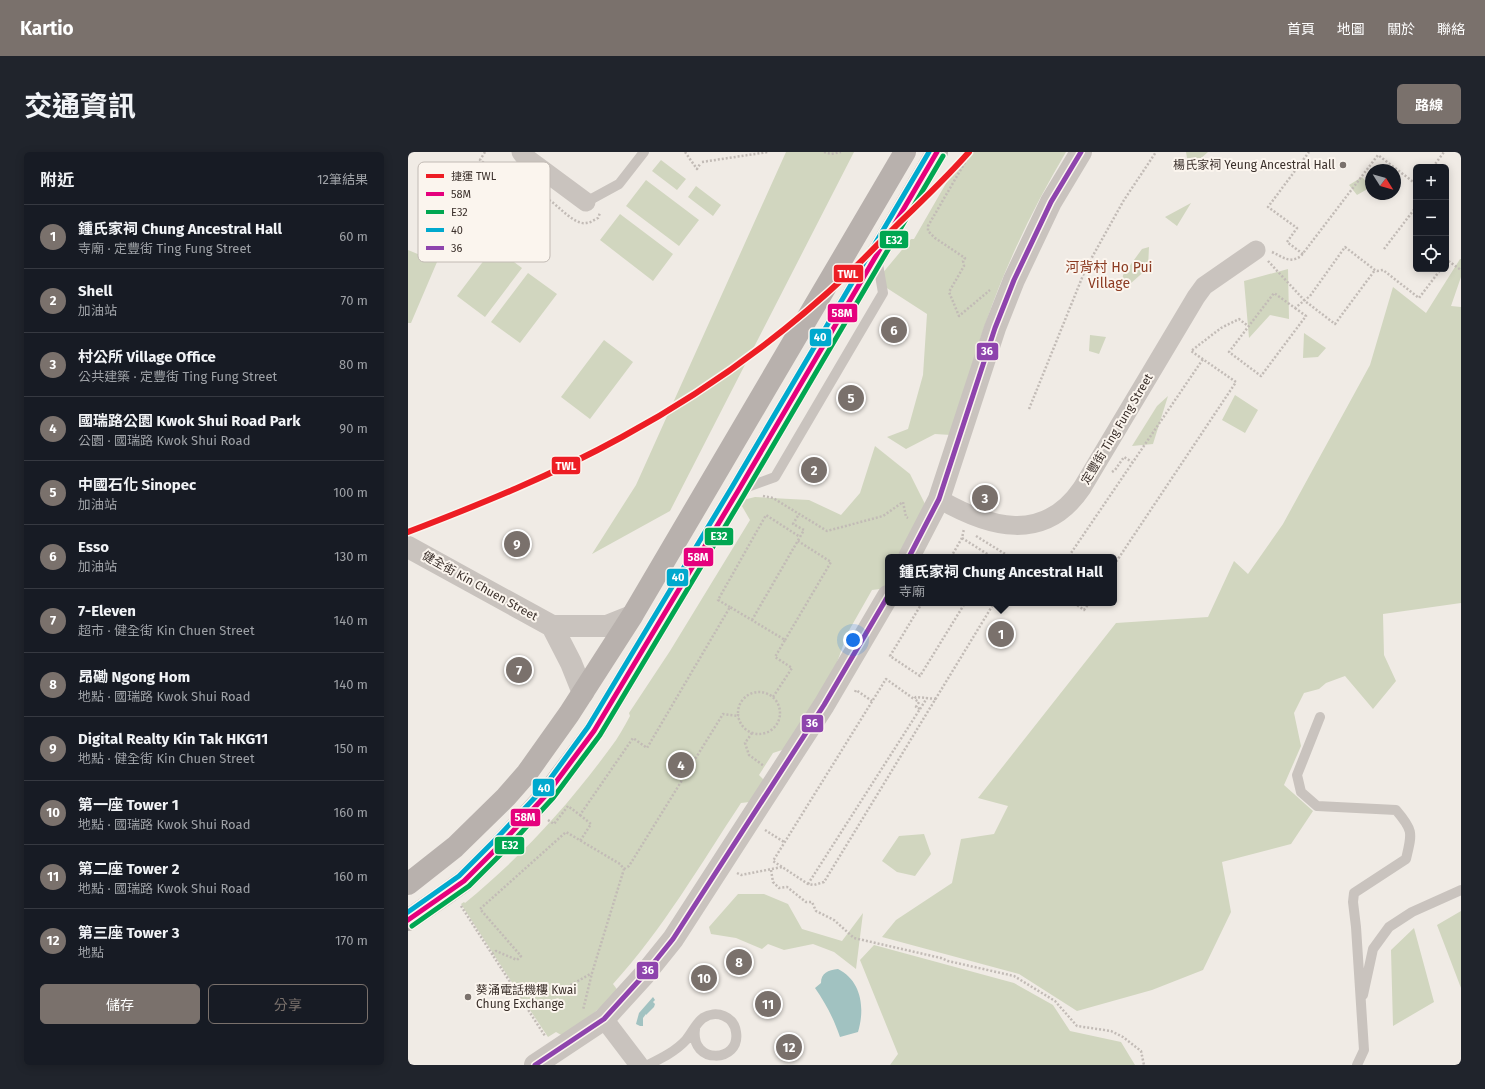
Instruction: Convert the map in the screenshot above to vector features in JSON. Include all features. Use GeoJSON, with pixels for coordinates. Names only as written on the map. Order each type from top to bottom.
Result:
{"type":"FeatureCollection","features":[{"type":"Feature","properties":{"kind":"main road"},"geometry":{"type":"LineString","coordinates":[[408,884],[455,847],[506,797],[527,773],[570,714],[632,616],[905,152]]}},
{"type":"Feature","properties":{"kind":"main road"},"geometry":{"type":"LineString","coordinates":[[408,920],[464,881],[506,839],[547,794],[594,731],[738,491],[937,152]]}},
{"type":"Feature","properties":{"kind":"street"},"geometry":{"type":"LineString","coordinates":[[521,152],[532,162]]}},
{"type":"Feature","properties":{"kind":"street"},"geometry":{"type":"LineString","coordinates":[[911,554],[939,499],[995,328],[1014,280],[1051,202],[1081,152]]}},
{"type":"Feature","properties":{"kind":"street"},"geometry":{"type":"LineString","coordinates":[[550,175],[586,202]]}},
{"type":"Feature","properties":{"kind":"street","name":"定豐街 Ting Fung Street"},"geometry":{"type":"LineString","coordinates":[[939,499],[960,512],[988,521],[1014,526],[1034,525],[1052,517],[1064,508],[1075,498],[1082,488],[1204,286],[1264,254]]}},
{"type":"Feature","properties":{"kind":"street","name":"健全街 Kin Chuen Street"},"geometry":{"type":"LineString","coordinates":[[408,547],[552,626],[607,626],[632,616]]}},
{"type":"Feature","properties":{"kind":"street"},"geometry":{"type":"LineString","coordinates":[[535,1065],[604,1019],[644,975],[673,939],[820,711],[885,601]]}},
{"type":"Feature","properties":{"kind":"street","name":"健全街 Kin Chuen Street"},"geometry":{"type":"LineString","coordinates":[[552,626],[571,663],[583,693]]}},
{"type":"Feature","properties":{"kind":"street"},"geometry":{"type":"LineString","coordinates":[[604,1019],[639,1065]]}},
{"type":"Feature","properties":{"kind":"lane"},"geometry":{"type":"LineString","coordinates":[[586,202],[619,184],[644,152]]}},
{"type":"Feature","properties":{"kind":"lane"},"geometry":{"type":"LineString","coordinates":[[1320,717],[1297,775],[1301,792],[1317,806],[1396,810],[1408,824],[1411,838],[1406,859],[1354,893],[1353,902],[1364,1050],[1356,1065]]}},
{"type":"Feature","properties":{"kind":"lane"},"geometry":{"type":"LineString","coordinates":[[1360,1008],[1373,949],[1390,927],[1412,912],[1461,890]]}},
{"type":"Feature","properties":{"kind":"lane"},"geometry":{"type":"LineString","coordinates":[[648,1065],[673,1051],[686,1040],[703,1018],[709,1015],[716,1014],[729,1019],[734,1024],[737,1037],[731,1050],[725,1055],[711,1057],[698,1049],[695,1043],[695,1029]]}},
{"type":"Feature","properties":{"kind":"lane"},"geometry":{"type":"LineString","coordinates":[[673,1051],[691,1048],[698,1049]]}},
{"type":"Feature","properties":{"kind":"path"},"geometry":{"type":"LineString","coordinates":[[684,152],[697,169],[701,163],[768,152]]}},
{"type":"Feature","properties":{"kind":"path"},"geometry":{"type":"LineString","coordinates":[[824,152],[832,154],[840,152]]}},
{"type":"Feature","properties":{"kind":"path"},"geometry":{"type":"LineString","coordinates":[[966,258],[932,236],[928,229],[971,152]]}},
{"type":"Feature","properties":{"kind":"path"},"geometry":{"type":"LineString","coordinates":[[1029,409],[1086,268],[1124,200],[1156,152]]}},
{"type":"Feature","properties":{"kind":"path"},"geometry":{"type":"LineString","coordinates":[[1303,254],[1287,242],[1297,228],[1268,208],[1309,152]]}},
{"type":"Feature","properties":{"kind":"path"},"geometry":{"type":"LineString","coordinates":[[1435,164],[1444,152]]}},
{"type":"Feature","properties":{"kind":"path"},"geometry":{"type":"LineString","coordinates":[[1264,254],[1290,261],[1296,260],[1303,254],[1378,155],[1413,180]]}},
{"type":"Feature","properties":{"kind":"path"},"geometry":{"type":"LineString","coordinates":[[1384,249],[1413,211]]}},
{"type":"Feature","properties":{"kind":"path"},"geometry":{"type":"LineString","coordinates":[[1295,308],[1310,296],[1345,248],[1375,270],[1383,270],[1420,298],[1439,272]]}},
{"type":"Feature","properties":{"kind":"path"},"geometry":{"type":"LineString","coordinates":[[968,254],[964,261],[964,266],[949,292],[959,316],[992,287]]}},
{"type":"Feature","properties":{"kind":"path"},"geometry":{"type":"LineString","coordinates":[[1264,254],[1305,301],[1335,324],[1375,270]]}},
{"type":"Feature","properties":{"kind":"path"},"geometry":{"type":"LineString","coordinates":[[1449,261],[1461,270]]}},
{"type":"Feature","properties":{"kind":"path"},"geometry":{"type":"LineString","coordinates":[[1274,293],[1295,308],[1306,316],[1261,376],[1229,352],[1274,293]]}},
{"type":"Feature","properties":{"kind":"path"},"geometry":{"type":"LineString","coordinates":[[1117,560],[1236,382],[1191,351],[1221,328],[1239,319],[1248,326]]}},
{"type":"Feature","properties":{"kind":"path"},"geometry":{"type":"LineString","coordinates":[[1069,554],[1131,461],[1203,359]]}},
{"type":"Feature","properties":{"kind":"path"},"geometry":{"type":"LineString","coordinates":[[763,496],[773,498],[828,531],[883,516],[903,502],[905,516]]}},
{"type":"Feature","properties":{"kind":"path"},"geometry":{"type":"LineString","coordinates":[[752,620],[804,530],[794,524],[799,514]]}},
{"type":"Feature","properties":{"kind":"path"},"geometry":{"type":"LineString","coordinates":[[785,640],[718,600],[766,515],[800,537]]}},
{"type":"Feature","properties":{"kind":"path"},"geometry":{"type":"LineString","coordinates":[[953,554],[962,538],[964,529]]}},
{"type":"Feature","properties":{"kind":"path"},"geometry":{"type":"LineString","coordinates":[[962,538],[987,554]]}},
{"type":"Feature","properties":{"kind":"path"},"geometry":{"type":"LineString","coordinates":[[773,697],[792,668],[775,657],[831,562],[798,541]]}},
{"type":"Feature","properties":{"kind":"path"},"geometry":{"type":"LineString","coordinates":[[920,606],[890,656],[920,676],[964,606]]}},
{"type":"Feature","properties":{"kind":"path"},"geometry":{"type":"LineString","coordinates":[[920,709],[916,707],[919,702],[886,679],[773,861],[808,884],[814,885],[824,882],[992,606]]}},
{"type":"Feature","properties":{"kind":"path"},"geometry":{"type":"LineString","coordinates":[[1078,606],[1084,610],[1087,606]]}},
{"type":"Feature","properties":{"kind":"path"},"geometry":{"type":"LineString","coordinates":[[580,815],[633,738],[647,748],[730,607]]}},
{"type":"Feature","properties":{"kind":"path"},"geometry":{"type":"LineString","coordinates":[[855,692],[856,690],[872,701]]}},
{"type":"Feature","properties":{"kind":"path"},"geometry":{"type":"LineString","coordinates":[[757,692],[764,692],[773,697],[779,705],[781,711],[778,724],[768,733],[761,734],[747,731],[742,726],[739,716],[740,705],[744,698],[757,692]]}},
{"type":"Feature","properties":{"kind":"path"},"geometry":{"type":"LineString","coordinates":[[914,699],[916,697],[936,699]]}},
{"type":"Feature","properties":{"kind":"path"},"geometry":{"type":"LineString","coordinates":[[808,884],[927,698]]}},
{"type":"Feature","properties":{"kind":"path"},"geometry":{"type":"LineString","coordinates":[[583,1011],[592,973],[624,868],[629,866],[723,714],[739,716]]}},
{"type":"Feature","properties":{"kind":"path"},"geometry":{"type":"LineString","coordinates":[[752,733],[745,743],[749,755],[758,761]]}},
{"type":"Feature","properties":{"kind":"path"},"geometry":{"type":"LineString","coordinates":[[546,818],[554,824],[568,806],[591,824],[580,841]]}},
{"type":"Feature","properties":{"kind":"path"},"geometry":{"type":"LineString","coordinates":[[765,830],[784,842]]}},
{"type":"Feature","properties":{"kind":"path"},"geometry":{"type":"LineString","coordinates":[[492,954],[496,951],[517,960],[521,956],[480,909],[566,832],[620,864],[624,868]]}},
{"type":"Feature","properties":{"kind":"path"},"geometry":{"type":"LineString","coordinates":[[741,875],[783,867]]}},
{"type":"Feature","properties":{"kind":"path"},"geometry":{"type":"LineString","coordinates":[[771,870],[773,882],[779,888],[787,887],[806,902],[812,902],[816,911],[834,920],[854,938],[1014,976],[1056,1001],[1077,1026],[1111,1031],[1123,1037],[1141,1051],[1144,1065]]}},
{"type":"Feature","properties":{"kind":"path"},"geometry":{"type":"LineString","coordinates":[[457,900],[549,1041]]}},
{"type":"Feature","properties":{"kind":"path"},"geometry":{"type":"LineString","coordinates":[[553,995],[592,973]]}},
{"type":"Feature","properties":{"kind":"green space"},"geometry":{"type":"Polygon","coordinates":[[[786,152],[854,152],[670,511],[592,554],[636,485],[786,152]]]}},
{"type":"Feature","properties":{"kind":"green space"},"geometry":{"type":"Polygon","coordinates":[[[964,152],[1066,152],[1032,214],[1012,256],[994,300],[981,336],[951,435],[935,434],[906,449],[887,437],[908,429],[923,375],[927,314],[876,281],[911,239],[914,239],[964,152]]]}},
{"type":"Feature","properties":{"kind":"green space"},"geometry":{"type":"Polygon","coordinates":[[[1186,152],[1208,152],[1189,169],[1186,152]]]}},
{"type":"Feature","properties":{"kind":"green space"},"geometry":{"type":"Polygon","coordinates":[[[661,160],[686,179],[677,190],[652,171],[661,160]]]}},
{"type":"Feature","properties":{"kind":"green space"},"geometry":{"type":"Polygon","coordinates":[[[1362,177],[1365,180],[1365,190],[1357,195],[1349,185],[1362,177]]]}},
{"type":"Feature","properties":{"kind":"green space"},"geometry":{"type":"Polygon","coordinates":[[[646,180],[699,220],[679,246],[626,206],[646,180]]]}},
{"type":"Feature","properties":{"kind":"green space"},"geometry":{"type":"Polygon","coordinates":[[[696,186],[721,205],[713,216],[688,197],[696,186]]]}},
{"type":"Feature","properties":{"kind":"green space"},"geometry":{"type":"Polygon","coordinates":[[[1191,203],[1177,226],[1165,217],[1191,203]]]}},
{"type":"Feature","properties":{"kind":"green space"},"geometry":{"type":"Polygon","coordinates":[[[620,214],[673,254],[653,281],[600,240],[620,214]]]}},
{"type":"Feature","properties":{"kind":"green space"},"geometry":{"type":"Polygon","coordinates":[[[1149,247],[1148,268],[1121,292],[1123,275],[1142,249],[1149,247]]]}},
{"type":"Feature","properties":{"kind":"green space"},"geometry":{"type":"Polygon","coordinates":[[[408,250],[418,254],[418,262],[437,262],[411,323],[408,323],[408,250]]]}},
{"type":"Feature","properties":{"kind":"green space"},"geometry":{"type":"Polygon","coordinates":[[[1460,259],[1461,277],[1451,306],[1461,307],[1461,603],[1383,614],[1384,655],[1396,681],[1373,709],[1345,676],[1326,683],[1319,689],[1304,693],[1294,713],[1301,746],[1284,785],[1313,811],[1291,844],[1222,862],[1231,912],[1203,970],[1152,990],[1077,1011],[1019,974],[882,937],[896,920],[952,883],[961,839],[994,834],[1008,806],[978,798],[1116,623],[1208,617],[1234,561],[1248,574],[1283,524],[1370,365],[1393,287],[1426,313],[1460,259]]]}},
{"type":"Feature","properties":{"kind":"green space"},"geometry":{"type":"Polygon","coordinates":[[[483,262],[514,262],[522,268],[485,317],[457,296],[483,262]]]}},
{"type":"Feature","properties":{"kind":"green space"},"geometry":{"type":"Polygon","coordinates":[[[1288,269],[1289,319],[1270,315],[1249,338],[1244,281],[1288,269]]]}},
{"type":"Feature","properties":{"kind":"green space"},"geometry":{"type":"Polygon","coordinates":[[[528,273],[557,294],[520,343],[491,322],[528,273]]]}},
{"type":"Feature","properties":{"kind":"green space"},"geometry":{"type":"Polygon","coordinates":[[[1304,333],[1326,348],[1318,357],[1303,358],[1304,333]]]}},
{"type":"Feature","properties":{"kind":"green space"},"geometry":{"type":"Polygon","coordinates":[[[1090,335],[1106,337],[1099,354],[1089,351],[1090,335]]]}},
{"type":"Feature","properties":{"kind":"green space"},"geometry":{"type":"Polygon","coordinates":[[[604,340],[633,362],[590,419],[561,397],[604,340]]]}},
{"type":"Feature","properties":{"kind":"green space"},"geometry":{"type":"Polygon","coordinates":[[[1235,395],[1258,410],[1245,433],[1222,420],[1235,395]]]}},
{"type":"Feature","properties":{"kind":"green space"},"geometry":{"type":"Polygon","coordinates":[[[1168,396],[1153,444],[1132,446],[1157,406],[1168,396]]]}},
{"type":"Feature","properties":{"kind":"green space"},"geometry":{"type":"Polygon","coordinates":[[[875,446],[910,474],[936,526],[921,554],[885,554],[885,588],[872,590],[843,641],[844,643],[831,679],[785,749],[773,753],[759,775],[768,784],[758,801],[741,803],[665,919],[613,984],[619,992],[563,1036],[556,1032],[548,1037],[526,1004],[510,988],[513,984],[461,904],[464,902],[465,903],[486,885],[525,849],[578,790],[614,744],[630,716],[629,713],[670,651],[750,520],[739,501],[755,497],[809,500],[841,515],[860,493],[875,446]]]}},
{"type":"Feature","properties":{"kind":"green space"},"geometry":{"type":"Polygon","coordinates":[[[924,834],[931,854],[915,876],[897,872],[882,861],[899,836],[924,834]]]}},
{"type":"Feature","properties":{"kind":"green space"},"geometry":{"type":"Polygon","coordinates":[[[738,894],[764,894],[788,904],[802,929],[842,941],[863,913],[856,969],[834,952],[813,944],[784,950],[768,944],[762,949],[736,938],[711,934],[709,927],[738,894]]]}},
{"type":"Feature","properties":{"kind":"green space"},"geometry":{"type":"Polygon","coordinates":[[[1461,911],[1461,988],[1437,925],[1461,911]]]}},
{"type":"Feature","properties":{"kind":"green space"},"geometry":{"type":"Polygon","coordinates":[[[1414,928],[1434,1002],[1393,1026],[1391,950],[1414,928]]]}},
{"type":"Feature","properties":{"kind":"green space"},"geometry":{"type":"Polygon","coordinates":[[[874,945],[1014,983],[1053,1005],[1070,1031],[1121,1042],[1135,1065],[890,1065],[898,1054],[860,960],[874,945]]]}},
{"type":"Feature","properties":{"kind":"water"},"geometry":{"type":"Polygon","coordinates":[[[838,969],[846,974],[857,988],[861,1005],[858,1032],[840,1037],[829,1011],[815,988],[821,983],[824,974],[831,970],[838,969]]]}},
{"type":"Feature","properties":{"kind":"water"},"geometry":{"type":"Polygon","coordinates":[[[653,997],[655,1000],[653,1002],[655,1004],[654,1007],[643,1018],[643,1026],[636,1024],[639,1013],[653,997]]]}},
{"type":"Feature","properties":{"kind":"metro line","name":"TWL"},"geometry":{"type":"LineString","coordinates":[[408,532],[490,500],[570,464],[652,420],[711,383],[740,363],[796,320],[848,274],[944,179],[969,152]]}},
{"type":"Feature","properties":{"kind":"transit line","name":"40"},"geometry":{"type":"LineString","coordinates":[[408,912],[459,876],[496,839],[542,790],[588,727],[732,487],[929,152]]}},
{"type":"Feature","properties":{"kind":"transit line","name":"58M"},"geometry":{"type":"LineString","coordinates":[[408,920],[464,881],[501,844],[547,794],[594,731],[738,491],[937,152]]}},
{"type":"Feature","properties":{"kind":"transit line","name":"36"},"geometry":{"type":"LineString","coordinates":[[911,554],[939,499],[995,328],[1014,280],[1051,202],[1081,152]]}},
{"type":"Feature","properties":{"kind":"transit line","name":"E32"},"geometry":{"type":"LineString","coordinates":[[412,926],[469,886],[506,849],[553,798],[600,735],[744,495],[943,156]]}},
{"type":"Feature","properties":{"kind":"transit line","name":"36"},"geometry":{"type":"LineString","coordinates":[[535,1065],[604,1019],[644,975],[673,939],[824,705],[885,601]]}},
{"type":"Feature","properties":{"kind":"place","name":"楊氏家祠 Yeung Ancestral Hall"},"geometry":{"type":"Point","coordinates":[1343,165]}},
{"type":"Feature","properties":{"kind":"place","name":"Esso"},"geometry":{"type":"Point","coordinates":[894,330]}},
{"type":"Feature","properties":{"kind":"place","name":"中國石化 Sinopec"},"geometry":{"type":"Point","coordinates":[851,398]}},
{"type":"Feature","properties":{"kind":"place","name":"Shell"},"geometry":{"type":"Point","coordinates":[814,470]}},
{"type":"Feature","properties":{"kind":"place","name":"村公所 Village Office"},"geometry":{"type":"Point","coordinates":[985,498]}},
{"type":"Feature","properties":{"kind":"place","name":"Digital Realty Kin Tak HKG11"},"geometry":{"type":"Point","coordinates":[517,544]}},
{"type":"Feature","properties":{"kind":"place","name":"鍾氏家祠 Chung Ancestral Hall"},"geometry":{"type":"Point","coordinates":[1001,634]}},
{"type":"Feature","properties":{"kind":"place","name":"7-Eleven"},"geometry":{"type":"Point","coordinates":[519,670]}},
{"type":"Feature","properties":{"kind":"place","name":"國瑞路公園 Kwok Shui Road Park"},"geometry":{"type":"Point","coordinates":[681,765]}},
{"type":"Feature","properties":{"kind":"place","name":"昂磡 Ngong Hom"},"geometry":{"type":"Point","coordinates":[739,962]}},
{"type":"Feature","properties":{"kind":"place","name":"第一座 Tower 1"},"geometry":{"type":"Point","coordinates":[704,978]}},
{"type":"Feature","properties":{"kind":"place","name":"葵涌電話機樓 Kwai Chung Exchange"},"geometry":{"type":"Point","coordinates":[468,997]}},
{"type":"Feature","properties":{"kind":"place","name":"第二座 Tower 2"},"geometry":{"type":"Point","coordinates":[768,1004]}},
{"type":"Feature","properties":{"kind":"place","name":"第三座 Tower 3"},"geometry":{"type":"Point","coordinates":[789,1047]}},
{"type":"Feature","properties":{"kind":"district","name":"河背村 Ho Pui Village"},"geometry":{"type":"Point","coordinates":[1109,276]}}]}
